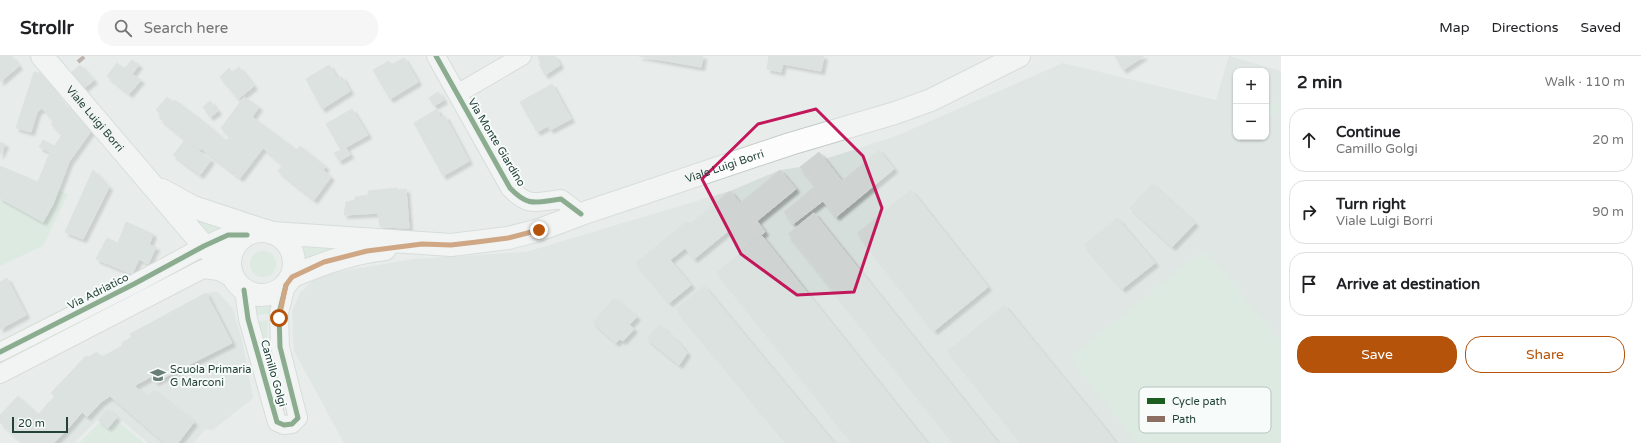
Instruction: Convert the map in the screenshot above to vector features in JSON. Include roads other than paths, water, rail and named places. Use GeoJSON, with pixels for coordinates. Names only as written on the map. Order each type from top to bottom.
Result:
{"type":"FeatureCollection","features":[{"type":"Feature","properties":{"kind":"main road","name":"Viale Luigi Borri"},"geometry":{"type":"LineString","coordinates":[[42,56],[148,182],[236,280]]}},
{"type":"Feature","properties":{"kind":"main road","name":"Viale Luigi Borri"},"geometry":{"type":"LineString","coordinates":[[148,182],[193,207],[262,233],[451,245],[508,238],[539,230],[790,144],[895,113],[931,100],[1013,58]]}},
{"type":"Feature","properties":{"kind":"main road"},"geometry":{"type":"LineString","coordinates":[[262,233],[286,242],[294,256],[294,266],[289,281],[278,292],[267,295],[256,295],[236,280],[231,257],[237,244],[262,233]]}},
{"type":"Feature","properties":{"kind":"main road","name":"Viale Luigi Borri"},"geometry":{"type":"LineString","coordinates":[[289,281],[324,262],[367,251],[422,244]]}},
{"type":"Feature","properties":{"kind":"street","name":"Via Monte Giardino"},"geometry":{"type":"LineString","coordinates":[[436,56],[510,188],[519,197],[528,202],[561,199],[582,214]]}},
{"type":"Feature","properties":{"kind":"street","name":"Via Monte Giardino"},"geometry":{"type":"LineString","coordinates":[[457,94],[522,56]]}},
{"type":"Feature","properties":{"kind":"street","name":"Via Adriatico"},"geometry":{"type":"LineString","coordinates":[[0,352],[228,235],[262,233]]}},
{"type":"Feature","properties":{"kind":"street"},"geometry":{"type":"LineString","coordinates":[[0,374],[204,269],[219,271],[236,280]]}},
{"type":"Feature","properties":{"kind":"street","name":"Camillo Golgi"},"geometry":{"type":"LineString","coordinates":[[236,280],[277,422],[284,425],[292,424],[298,418],[280,347],[279,313],[289,281]]}},
{"type":"Feature","properties":{"kind":"place","name":"Scuola Primaria G Marconi"},"geometry":{"type":"Point","coordinates":[158,375]}}]}
